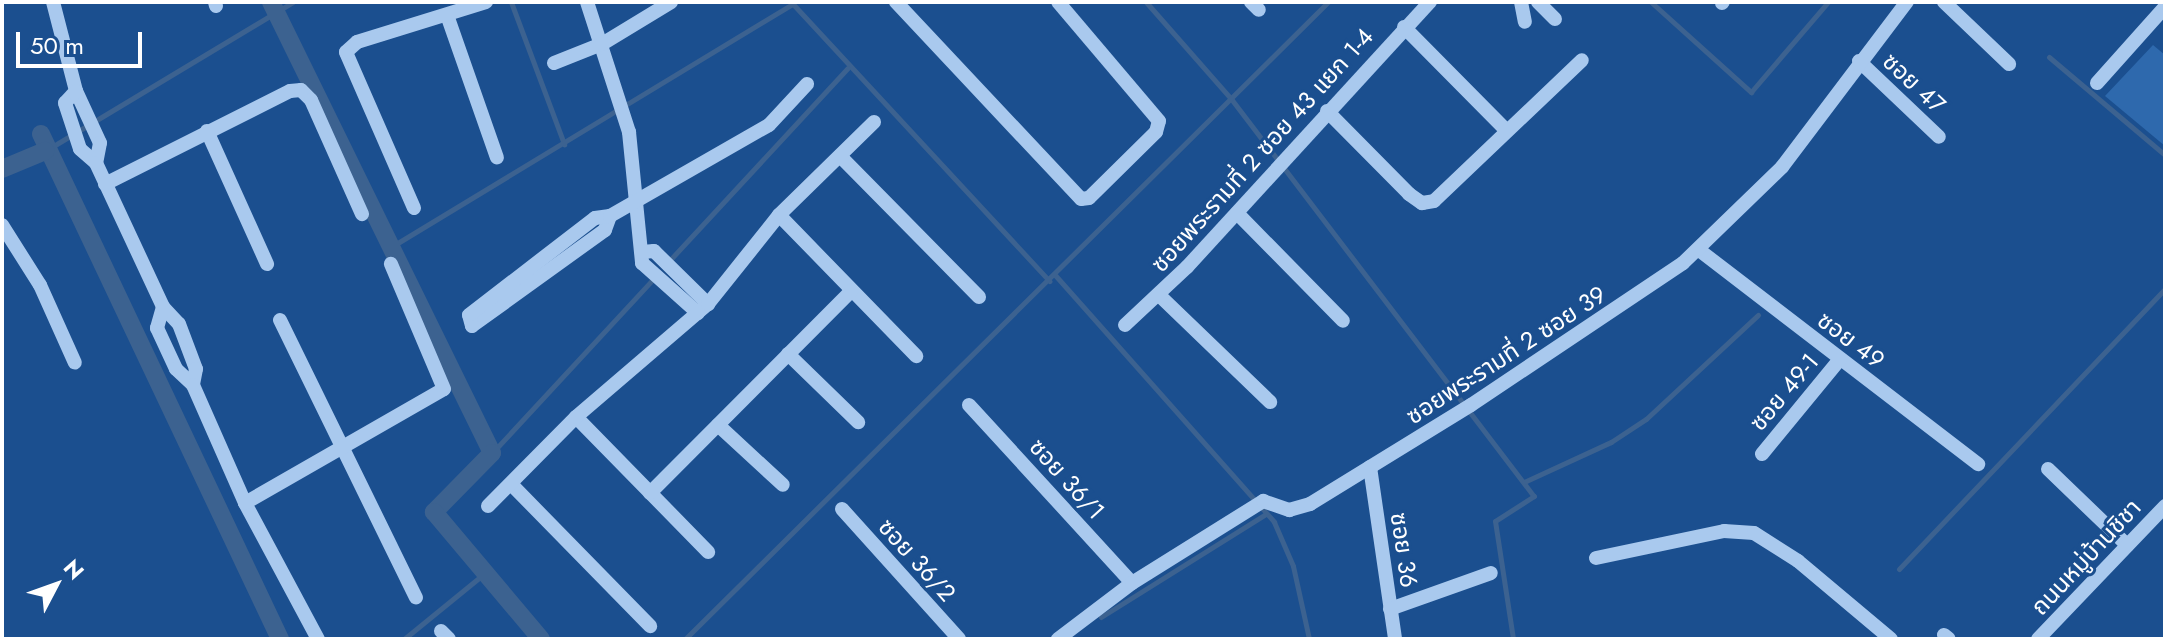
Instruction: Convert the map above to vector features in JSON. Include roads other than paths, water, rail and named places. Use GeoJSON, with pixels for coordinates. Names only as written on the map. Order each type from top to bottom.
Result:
{"type":"FeatureCollection","features":[{"type":"Feature","properties":{"kind":"street"},"geometry":{"type":"LineString","coordinates":[[53,2],[76,91],[86,104],[97,135],[96,163]]}},
{"type":"Feature","properties":{"kind":"street"},"geometry":{"type":"LineString","coordinates":[[414,208],[346,52],[357,42],[486,2]]}},
{"type":"Feature","properties":{"kind":"street"},"geometry":{"type":"LineString","coordinates":[[587,2],[629,132],[646,255],[660,282],[703,309]]}},
{"type":"Feature","properties":{"kind":"street"},"geometry":{"type":"LineString","coordinates":[[554,63],[602,44],[671,2]]}},
{"type":"Feature","properties":{"kind":"street"},"geometry":{"type":"LineString","coordinates":[[896,2],[1081,199],[1089,198],[1145,143],[1159,121],[1058,2]]}},
{"type":"Feature","properties":{"kind":"street","name":"ซอยพระรามที่ 2 ซอย 43 แยก 1-4"},"geometry":{"type":"LineString","coordinates":[[1125,325],[1160,296],[1430,2]]}},
{"type":"Feature","properties":{"kind":"street"},"geometry":{"type":"LineString","coordinates":[[1521,2],[1525,22]]}},
{"type":"Feature","properties":{"kind":"street"},"geometry":{"type":"LineString","coordinates":[[1538,2],[1555,19]]}},
{"type":"Feature","properties":{"kind":"street","name":"ซอยพระรามที่ 2 ซอย 39"},"geometry":{"type":"LineString","coordinates":[[1058,639],[1132,583],[1263,501],[1299,509],[1456,415],[1641,294],[1699,250],[1782,167],[1859,61],[1907,2]]}},
{"type":"Feature","properties":{"kind":"street"},"geometry":{"type":"LineString","coordinates":[[1944,2],[2009,64]]}},
{"type":"Feature","properties":{"kind":"street"},"geometry":{"type":"LineString","coordinates":[[2097,83],[2165,7]]}},
{"type":"Feature","properties":{"kind":"street"},"geometry":{"type":"LineString","coordinates":[[447,15],[497,158]]}},
{"type":"Feature","properties":{"kind":"street"},"geometry":{"type":"LineString","coordinates":[[1404,27],[1507,131]]}},
{"type":"Feature","properties":{"kind":"street"},"geometry":{"type":"LineString","coordinates":[[1327,111],[1422,203],[1434,201],[1582,60]]}},
{"type":"Feature","properties":{"kind":"street","name":"ซอย 47"},"geometry":{"type":"LineString","coordinates":[[1859,61],[1939,137]]}},
{"type":"Feature","properties":{"kind":"street"},"geometry":{"type":"LineString","coordinates":[[610,216],[605,230],[472,326],[469,315],[595,218],[610,216],[769,125],[807,84]]}},
{"type":"Feature","properties":{"kind":"street"},"geometry":{"type":"LineString","coordinates":[[105,184],[290,91],[301,90],[311,100],[362,214]]}},
{"type":"Feature","properties":{"kind":"street"},"geometry":{"type":"LineString","coordinates":[[76,91],[65,103],[78,143],[96,163],[163,307],[179,324],[193,357],[193,385]]}},
{"type":"Feature","properties":{"kind":"street"},"geometry":{"type":"LineString","coordinates":[[488,506],[576,417],[703,309],[779,215],[874,122]]}},
{"type":"Feature","properties":{"kind":"street"},"geometry":{"type":"LineString","coordinates":[[207,131],[267,264]]}},
{"type":"Feature","properties":{"kind":"street"},"geometry":{"type":"LineString","coordinates":[[840,156],[979,297]]}},
{"type":"Feature","properties":{"kind":"street"},"geometry":{"type":"LineString","coordinates":[[1237,213],[1343,321]]}},
{"type":"Feature","properties":{"kind":"street"},"geometry":{"type":"LineString","coordinates":[[779,215],[916,356]]}},
{"type":"Feature","properties":{"kind":"street"},"geometry":{"type":"LineString","coordinates":[[2,226],[40,285],[75,363]]}},
{"type":"Feature","properties":{"kind":"street","name":"ซอย 49"},"geometry":{"type":"LineString","coordinates":[[1699,250],[1978,464]]}},
{"type":"Feature","properties":{"kind":"street"},"geometry":{"type":"LineString","coordinates":[[646,255],[669,268],[703,309]]}},
{"type":"Feature","properties":{"kind":"street"},"geometry":{"type":"LineString","coordinates":[[245,503],[444,389],[391,264]]}},
{"type":"Feature","properties":{"kind":"street"},"geometry":{"type":"LineString","coordinates":[[650,493],[852,290]]}},
{"type":"Feature","properties":{"kind":"street"},"geometry":{"type":"LineString","coordinates":[[1160,296],[1270,402]]}},
{"type":"Feature","properties":{"kind":"street"},"geometry":{"type":"LineString","coordinates":[[163,307],[157,328],[176,369],[193,385],[245,503],[318,639]]}},
{"type":"Feature","properties":{"kind":"street"},"geometry":{"type":"LineString","coordinates":[[280,320],[416,597]]}},
{"type":"Feature","properties":{"kind":"street"},"geometry":{"type":"LineString","coordinates":[[788,354],[858,422]]}},
{"type":"Feature","properties":{"kind":"street","name":"ซอย 49-1"},"geometry":{"type":"LineString","coordinates":[[1762,454],[1840,359]]}},
{"type":"Feature","properties":{"kind":"street","name":"ซอย 36/1"},"geometry":{"type":"LineString","coordinates":[[969,405],[1132,583]]}},
{"type":"Feature","properties":{"kind":"street"},"geometry":{"type":"LineString","coordinates":[[576,417],[708,552]]}},
{"type":"Feature","properties":{"kind":"street"},"geometry":{"type":"LineString","coordinates":[[718,425],[783,485]]}},
{"type":"Feature","properties":{"kind":"street","name":"ซอย 36"},"geometry":{"type":"LineString","coordinates":[[1370,467],[1395,639]]}},
{"type":"Feature","properties":{"kind":"street"},"geometry":{"type":"LineString","coordinates":[[2048,469],[2127,545]]}},
{"type":"Feature","properties":{"kind":"street"},"geometry":{"type":"LineString","coordinates":[[511,484],[650,626]]}},
{"type":"Feature","properties":{"kind":"street","name":"ถนนหมู่บ้านชิชา"},"geometry":{"type":"LineString","coordinates":[[2038,639],[2165,506]]}},
{"type":"Feature","properties":{"kind":"street","name":"ซอย 36/2"},"geometry":{"type":"LineString","coordinates":[[842,509],[959,639]]}},
{"type":"Feature","properties":{"kind":"street"},"geometry":{"type":"LineString","coordinates":[[1596,558],[1724,531],[1754,533],[1798,561],[1891,639]]}},
{"type":"Feature","properties":{"kind":"street"},"geometry":{"type":"LineString","coordinates":[[1390,609],[1491,573]]}},
{"type":"Feature","properties":{"kind":"waterway"},"geometry":{"type":"LineString","coordinates":[[271,2],[492,453],[434,512],[541,639]]}},
{"type":"Feature","properties":{"kind":"waterway"},"geometry":{"type":"LineString","coordinates":[[45,151],[293,2]]}},
{"type":"Feature","properties":{"kind":"waterway"},"geometry":{"type":"LineString","coordinates":[[511,2],[564,144]]}},
{"type":"Feature","properties":{"kind":"waterway"},"geometry":{"type":"LineString","coordinates":[[1146,2],[1232,100],[1534,496],[1495,521],[1513,639]]}},
{"type":"Feature","properties":{"kind":"waterway"},"geometry":{"type":"LineString","coordinates":[[685,639],[1328,2]]}},
{"type":"Feature","properties":{"kind":"waterway"},"geometry":{"type":"LineString","coordinates":[[1651,2],[1751,92],[1828,2]]}},
{"type":"Feature","properties":{"kind":"waterway"},"geometry":{"type":"LineString","coordinates":[[792,3],[1049,281]]}},
{"type":"Feature","properties":{"kind":"waterway"},"geometry":{"type":"LineString","coordinates":[[391,247],[793,4]]}},
{"type":"Feature","properties":{"kind":"waterway"},"geometry":{"type":"LineString","coordinates":[[2049,57],[2165,155]]}},
{"type":"Feature","properties":{"kind":"waterway"},"geometry":{"type":"LineString","coordinates":[[669,261],[848,68]]}},
{"type":"Feature","properties":{"kind":"waterway"},"geometry":{"type":"LineString","coordinates":[[41,134],[280,639]]}},
{"type":"Feature","properties":{"kind":"waterway"},"geometry":{"type":"LineString","coordinates":[[2,169],[45,151]]}},
{"type":"Feature","properties":{"kind":"waterway"},"geometry":{"type":"LineString","coordinates":[[1055,275],[1274,522],[1293,566],[1309,639]]}},
{"type":"Feature","properties":{"kind":"waterway"},"geometry":{"type":"LineString","coordinates":[[492,453],[654,278]]}},
{"type":"Feature","properties":{"kind":"waterway"},"geometry":{"type":"LineString","coordinates":[[1899,569],[2165,289]]}},
{"type":"Feature","properties":{"kind":"waterway"},"geometry":{"type":"LineString","coordinates":[[1524,482],[1611,442],[1646,419],[1758,315]]}},
{"type":"Feature","properties":{"kind":"waterway"},"geometry":{"type":"LineString","coordinates":[[1101,617],[1266,514]]}},
{"type":"Feature","properties":{"kind":"waterway"},"geometry":{"type":"LineString","coordinates":[[404,639],[485,573]]}}]}
